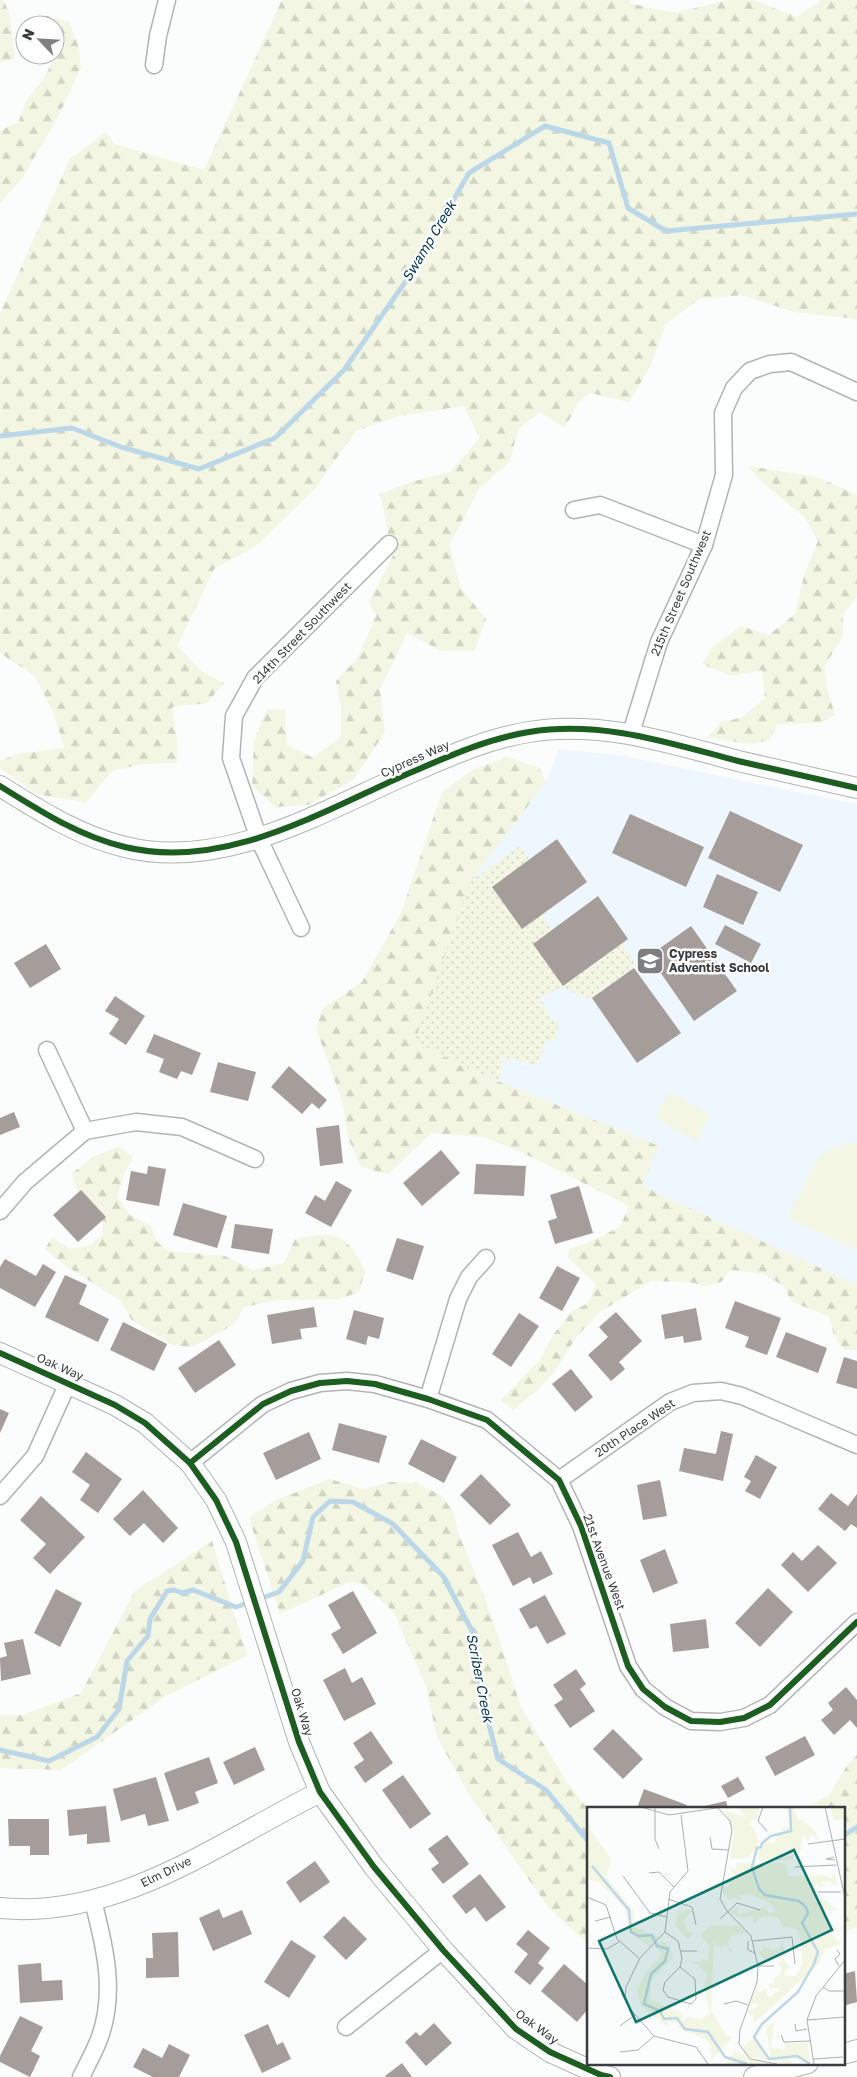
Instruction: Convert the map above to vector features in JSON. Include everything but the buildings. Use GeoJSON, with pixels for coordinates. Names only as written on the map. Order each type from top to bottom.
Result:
{"type":"FeatureCollection","features":[{"type":"Feature","properties":{"kind":"street"},"geometry":{"type":"LineString","coordinates":[[154,65],[158,36],[168,0]]}},
{"type":"Feature","properties":{"kind":"street","name":"215th Street Southwest"},"geometry":{"type":"LineString","coordinates":[[631,733],[659,642],[704,545],[724,474],[723,413],[734,388],[750,371],[770,364],[791,362],[857,392]]}},
{"type":"Feature","properties":{"kind":"street"},"geometry":{"type":"LineString","coordinates":[[574,510],[600,505],[704,545]]}},
{"type":"Feature","properties":{"kind":"street","name":"214th Street Southwest"},"geometry":{"type":"LineString","coordinates":[[301,928],[259,839],[231,758],[234,716],[255,678],[389,544]]}},
{"type":"Feature","properties":{"kind":"street","name":"Cypress Way"},"geometry":{"type":"LineString","coordinates":[[0,786],[51,818],[83,833],[126,848],[170,852],[206,849],[259,839],[467,748],[529,732],[573,729],[631,733],[857,788]]}},
{"type":"Feature","properties":{"kind":"street"},"geometry":{"type":"LineString","coordinates":[[47,1050],[85,1131]]}},
{"type":"Feature","properties":{"kind":"street"},"geometry":{"type":"LineString","coordinates":[[0,1211],[25,1182],[85,1131],[136,1122],[182,1127],[255,1158]]}},
{"type":"Feature","properties":{"kind":"street"},"geometry":{"type":"LineString","coordinates":[[428,1399],[458,1299],[469,1277],[486,1258]]}},
{"type":"Feature","properties":{"kind":"street","name":"Oak Way"},"geometry":{"type":"LineString","coordinates":[[0,1353],[115,1405],[145,1423],[190,1463],[204,1481],[236,1542],[299,1742],[320,1792],[374,1867],[443,1950],[516,2029],[550,2052],[604,2076]]}},
{"type":"Feature","properties":{"kind":"street","name":"21st Avenue West"},"geometry":{"type":"LineString","coordinates":[[190,1463],[263,1404],[298,1389],[320,1383],[375,1384],[428,1399],[487,1420],[559,1480],[581,1526],[628,1666],[643,1689],[665,1707],[691,1721],[720,1722],[744,1718],[770,1705],[857,1622]]}},
{"type":"Feature","properties":{"kind":"street"},"geometry":{"type":"LineString","coordinates":[[0,1496],[35,1456],[68,1384]]}},
{"type":"Feature","properties":{"kind":"street","name":"20th Place West"},"geometry":{"type":"LineString","coordinates":[[559,1480],[670,1402],[693,1393],[721,1391],[742,1396],[857,1445]]}},
{"type":"Feature","properties":{"kind":"street","name":"Elm Drive"},"geometry":{"type":"LineString","coordinates":[[0,1908],[18,1910],[59,1907],[94,1901],[158,1877],[320,1792]]}},
{"type":"Feature","properties":{"kind":"street"},"geometry":{"type":"LineString","coordinates":[[81,2077],[99,2040],[108,1999],[107,1962],[94,1901]]}},
{"type":"Feature","properties":{"kind":"street"},"geometry":{"type":"LineString","coordinates":[[346,2027],[443,1950]]}},
{"type":"Feature","properties":{"kind":"street"},"geometry":{"type":"LineString","coordinates":[[844,2054],[857,2050]]}},
{"type":"Feature","properties":{"kind":"street"},"geometry":{"type":"LineString","coordinates":[[754,2077],[801,2069]]}},
{"type":"Feature","properties":{"kind":"shaded area","name":"Cypress Adventist School"},"geometry":{"type":"Polygon","coordinates":[[[559,749],[623,756],[857,804],[857,1287],[641,1186],[659,1146],[463,1067],[470,882],[546,782],[559,749]]]}},
{"type":"Feature","properties":{"kind":"green space"},"geometry":{"type":"Polygon","coordinates":[[[0,0],[4,0],[10,17],[15,59],[0,63],[0,0]]]}},
{"type":"Feature","properties":{"kind":"green space"},"geometry":{"type":"Polygon","coordinates":[[[282,0],[522,0],[526,3],[529,0],[631,0],[629,3],[674,13],[729,0],[754,0],[797,17],[821,0],[857,0],[857,321],[849,318],[794,312],[742,295],[699,299],[665,325],[651,365],[629,402],[590,393],[577,404],[565,428],[540,412],[518,429],[510,461],[479,489],[449,545],[461,588],[486,619],[474,651],[442,651],[407,633],[380,689],[385,732],[353,780],[308,805],[276,807],[252,786],[254,741],[267,709],[285,709],[287,745],[313,758],[341,736],[341,707],[336,681],[357,659],[376,616],[369,602],[393,556],[380,494],[411,482],[450,472],[480,438],[464,406],[398,416],[356,431],[316,487],[257,545],[214,569],[177,646],[201,671],[224,683],[207,703],[172,707],[177,740],[177,763],[142,764],[112,771],[86,802],[36,794],[0,768],[0,761],[17,754],[65,748],[53,713],[35,676],[0,653],[0,314],[70,159],[106,132],[114,144],[204,170],[282,0]]]}},
{"type":"Feature","properties":{"kind":"green space"},"geometry":{"type":"Polygon","coordinates":[[[65,21],[69,22],[78,45],[81,68],[59,115],[23,177],[0,203],[0,131],[19,121],[25,102],[42,81],[51,65],[65,65],[65,21]]]}},
{"type":"Feature","properties":{"kind":"green space"},"geometry":{"type":"Polygon","coordinates":[[[748,466],[817,477],[857,495],[857,596],[843,614],[843,637],[824,666],[827,688],[835,715],[820,723],[777,724],[770,740],[749,744],[708,737],[720,723],[743,717],[765,698],[762,670],[731,676],[702,664],[713,647],[741,626],[769,635],[795,614],[804,576],[818,541],[805,518],[760,480],[748,466]]]}},
{"type":"Feature","properties":{"kind":"green space"},"geometry":{"type":"Polygon","coordinates":[[[508,757],[539,768],[546,782],[470,882],[463,1067],[659,1146],[642,1186],[857,1285],[857,1350],[844,1350],[834,1335],[829,1317],[791,1301],[784,1286],[763,1274],[731,1270],[721,1282],[705,1286],[689,1282],[651,1281],[597,1314],[575,1339],[555,1371],[535,1392],[513,1410],[501,1400],[540,1360],[553,1335],[571,1312],[588,1303],[596,1284],[568,1258],[569,1249],[586,1244],[620,1227],[629,1206],[523,1153],[484,1137],[431,1133],[388,1174],[361,1167],[349,1140],[342,1101],[316,1029],[322,1009],[362,982],[401,913],[442,792],[474,769],[508,757]]]}},
{"type":"Feature","properties":{"kind":"green space"},"geometry":{"type":"Polygon","coordinates":[[[520,846],[529,860],[492,887],[541,915],[552,930],[533,944],[563,985],[622,944],[637,965],[592,998],[594,1000],[574,993],[563,986],[545,996],[539,996],[552,1021],[559,1022],[556,1040],[546,1041],[538,1065],[503,1057],[499,1081],[463,1067],[415,1041],[470,882],[520,846]]]}},
{"type":"Feature","properties":{"kind":"green space"},"geometry":{"type":"Polygon","coordinates":[[[670,1092],[710,1116],[696,1141],[655,1117],[670,1092]]]}},
{"type":"Feature","properties":{"kind":"green space"},"geometry":{"type":"Polygon","coordinates":[[[848,1143],[857,1143],[857,1250],[790,1219],[790,1212],[817,1160],[831,1149],[848,1143]]]}},
{"type":"Feature","properties":{"kind":"green space"},"geometry":{"type":"Polygon","coordinates":[[[119,1147],[133,1157],[124,1174],[117,1197],[130,1215],[151,1226],[156,1241],[168,1251],[225,1256],[253,1270],[284,1263],[295,1239],[330,1235],[338,1237],[352,1248],[365,1271],[359,1292],[339,1299],[276,1300],[244,1307],[233,1325],[192,1347],[172,1345],[131,1319],[121,1301],[63,1264],[45,1249],[52,1237],[70,1249],[91,1245],[103,1235],[102,1211],[76,1189],[72,1173],[95,1156],[119,1147]]]}},
{"type":"Feature","properties":{"kind":"green space"},"geometry":{"type":"Polygon","coordinates":[[[330,1479],[363,1489],[391,1482],[416,1483],[441,1495],[453,1511],[458,1532],[488,1606],[521,1707],[566,1781],[587,1808],[587,1943],[548,1907],[467,1791],[437,1737],[426,1686],[393,1611],[361,1583],[349,1582],[280,1614],[249,1518],[274,1501],[330,1479]]]}},
{"type":"Feature","properties":{"kind":"green space"},"geometry":{"type":"Polygon","coordinates":[[[212,1541],[247,1655],[169,1694],[61,1770],[0,1768],[0,1715],[23,1715],[81,1693],[135,1591],[212,1541]]]}},
{"type":"Feature","properties":{"kind":"green space"},"geometry":{"type":"Polygon","coordinates":[[[857,1754],[857,1927],[844,1932],[844,1807],[808,1807],[829,1795],[848,1764],[857,1754]]]}},
{"type":"Feature","properties":{"kind":"waterway","name":"Swamp Creek"},"geometry":{"type":"LineString","coordinates":[[0,436],[72,428],[121,447],[199,469],[275,438],[344,370],[410,275],[469,173],[545,126],[609,143],[628,208],[666,231],[857,214]]}},
{"type":"Feature","properties":{"kind":"waterway","name":"Scriber Creek"},"geometry":{"type":"LineString","coordinates":[[259,1599],[279,1592],[303,1561],[313,1517],[330,1501],[353,1502],[393,1524],[443,1576],[472,1631],[484,1706],[498,1759],[546,1790],[587,1840]]}},
{"type":"Feature","properties":{"kind":"waterway","name":"Scriber Creek"},"geometry":{"type":"LineString","coordinates":[[0,1750],[49,1761],[97,1737],[119,1709],[127,1661],[148,1636],[150,1619],[167,1591],[174,1590],[183,1593],[193,1590],[236,1607],[251,1602]]}},
{"type":"Feature","properties":{"kind":"waterway","name":"Scriber Creek"},"geometry":{"type":"LineString","coordinates":[[844,1835],[857,1827]]}},
{"type":"Feature","properties":{"kind":"cycle path"},"geometry":{"type":"LineString","coordinates":[[0,786],[45,813],[92,836],[125,847],[162,852],[198,851],[234,845],[270,834],[466,750],[513,735],[556,729],[609,731],[635,735],[857,788]]}},
{"type":"Feature","properties":{"kind":"cycle path"},"geometry":{"type":"LineString","coordinates":[[0,1353],[115,1405],[145,1423],[190,1463],[216,1500],[236,1542],[299,1742],[320,1792],[374,1867],[443,1950],[516,2029],[550,2052],[601,2075],[610,2077]]}},
{"type":"Feature","properties":{"kind":"cycle path"},"geometry":{"type":"LineString","coordinates":[[190,1463],[263,1404],[291,1391],[320,1383],[347,1381],[375,1384],[428,1399],[487,1420],[559,1480],[581,1526],[628,1666],[643,1689],[665,1707],[691,1721],[720,1722],[744,1718],[770,1705],[857,1622]]}},
{"type":"Feature","properties":{"kind":"place","name":"Cypress Adventist School"},"geometry":{"type":"Point","coordinates":[650,961]}}]}
